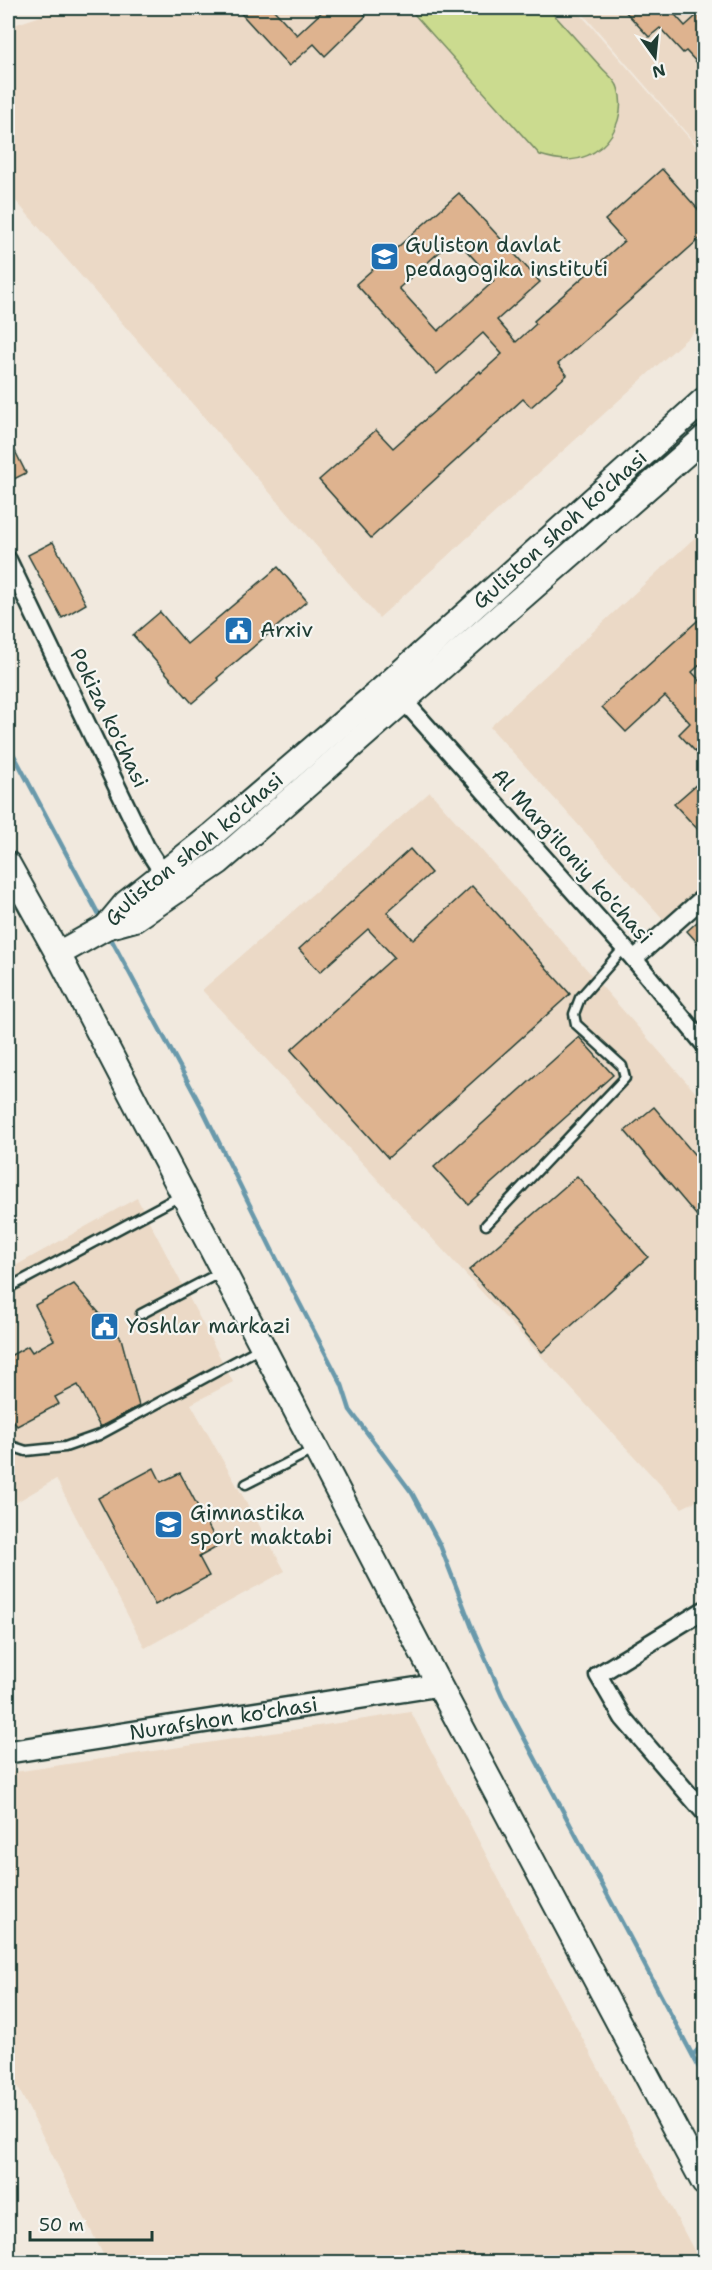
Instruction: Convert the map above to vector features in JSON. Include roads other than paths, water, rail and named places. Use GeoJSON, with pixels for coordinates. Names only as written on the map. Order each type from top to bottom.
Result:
{"type":"FeatureCollection","features":[{"type":"Feature","properties":{"kind":"main road","name":"Guliston shoh ko'chasi"},"geometry":{"type":"LineString","coordinates":[[65,950],[106,927],[135,920],[212,835],[388,684],[705,400]]}},
{"type":"Feature","properties":{"kind":"main road","name":"Guliston shoh ko'chasi"},"geometry":{"type":"LineString","coordinates":[[169,883],[219,862],[705,438]]}},
{"type":"Feature","properties":{"kind":"main road"},"geometry":{"type":"LineString","coordinates":[[8,864],[15,898],[65,950],[183,1195],[439,1684],[705,2183]]}},
{"type":"Feature","properties":{"kind":"street","name":"Pokiza ko'chasi"},"geometry":{"type":"LineString","coordinates":[[8,560],[146,847],[169,883]]}},
{"type":"Feature","properties":{"kind":"street","name":"Al Marg'iloniy ko'chasi"},"geometry":{"type":"LineString","coordinates":[[388,684],[629,954],[705,1044]]}},
{"type":"Feature","properties":{"kind":"street"},"geometry":{"type":"LineString","coordinates":[[629,954],[705,897]]}},
{"type":"Feature","properties":{"kind":"street"},"geometry":{"type":"LineString","coordinates":[[705,1611],[598,1675],[623,1718],[705,1812]]}},
{"type":"Feature","properties":{"kind":"street","name":"Nurafshon ko'chasi"},"geometry":{"type":"LineString","coordinates":[[8,1752],[439,1684]]}},
{"type":"Feature","properties":{"kind":"lane"},"geometry":{"type":"LineString","coordinates":[[486,1225],[625,1078],[622,1066],[576,1024],[574,1014],[580,998],[629,954]]}},
{"type":"Feature","properties":{"kind":"lane"},"geometry":{"type":"LineString","coordinates":[[8,1288],[183,1195]]}},
{"type":"Feature","properties":{"kind":"lane"},"geometry":{"type":"LineString","coordinates":[[141,1314],[223,1271]]}},
{"type":"Feature","properties":{"kind":"lane"},"geometry":{"type":"LineString","coordinates":[[8,1444],[26,1451],[65,1447],[99,1435],[262,1347]]}},
{"type":"Feature","properties":{"kind":"lane"},"geometry":{"type":"LineString","coordinates":[[246,1484],[316,1448]]}},
{"type":"Feature","properties":{"kind":"waterway"},"geometry":{"type":"LineString","coordinates":[[8,744],[101,919]]}},
{"type":"Feature","properties":{"kind":"waterway"},"geometry":{"type":"LineString","coordinates":[[109,935],[201,1106],[342,1385],[350,1410],[412,1493],[440,1545],[502,1696],[704,2077]]}},
{"type":"Feature","properties":{"kind":"waterway"},"geometry":{"type":"LineString","coordinates":[[693,2055],[704,2043]]}},
{"type":"Feature","properties":{"kind":"place","name":"Guliston davlat pedagogika instituti"},"geometry":{"type":"Point","coordinates":[384,257]}},
{"type":"Feature","properties":{"kind":"place","name":"Arxiv"},"geometry":{"type":"Point","coordinates":[239,630]}},
{"type":"Feature","properties":{"kind":"place","name":"Yoshlar markazi"},"geometry":{"type":"Point","coordinates":[105,1326]}},
{"type":"Feature","properties":{"kind":"place","name":"Gimnastika sport maktabi"},"geometry":{"type":"Point","coordinates":[169,1525]}}]}
